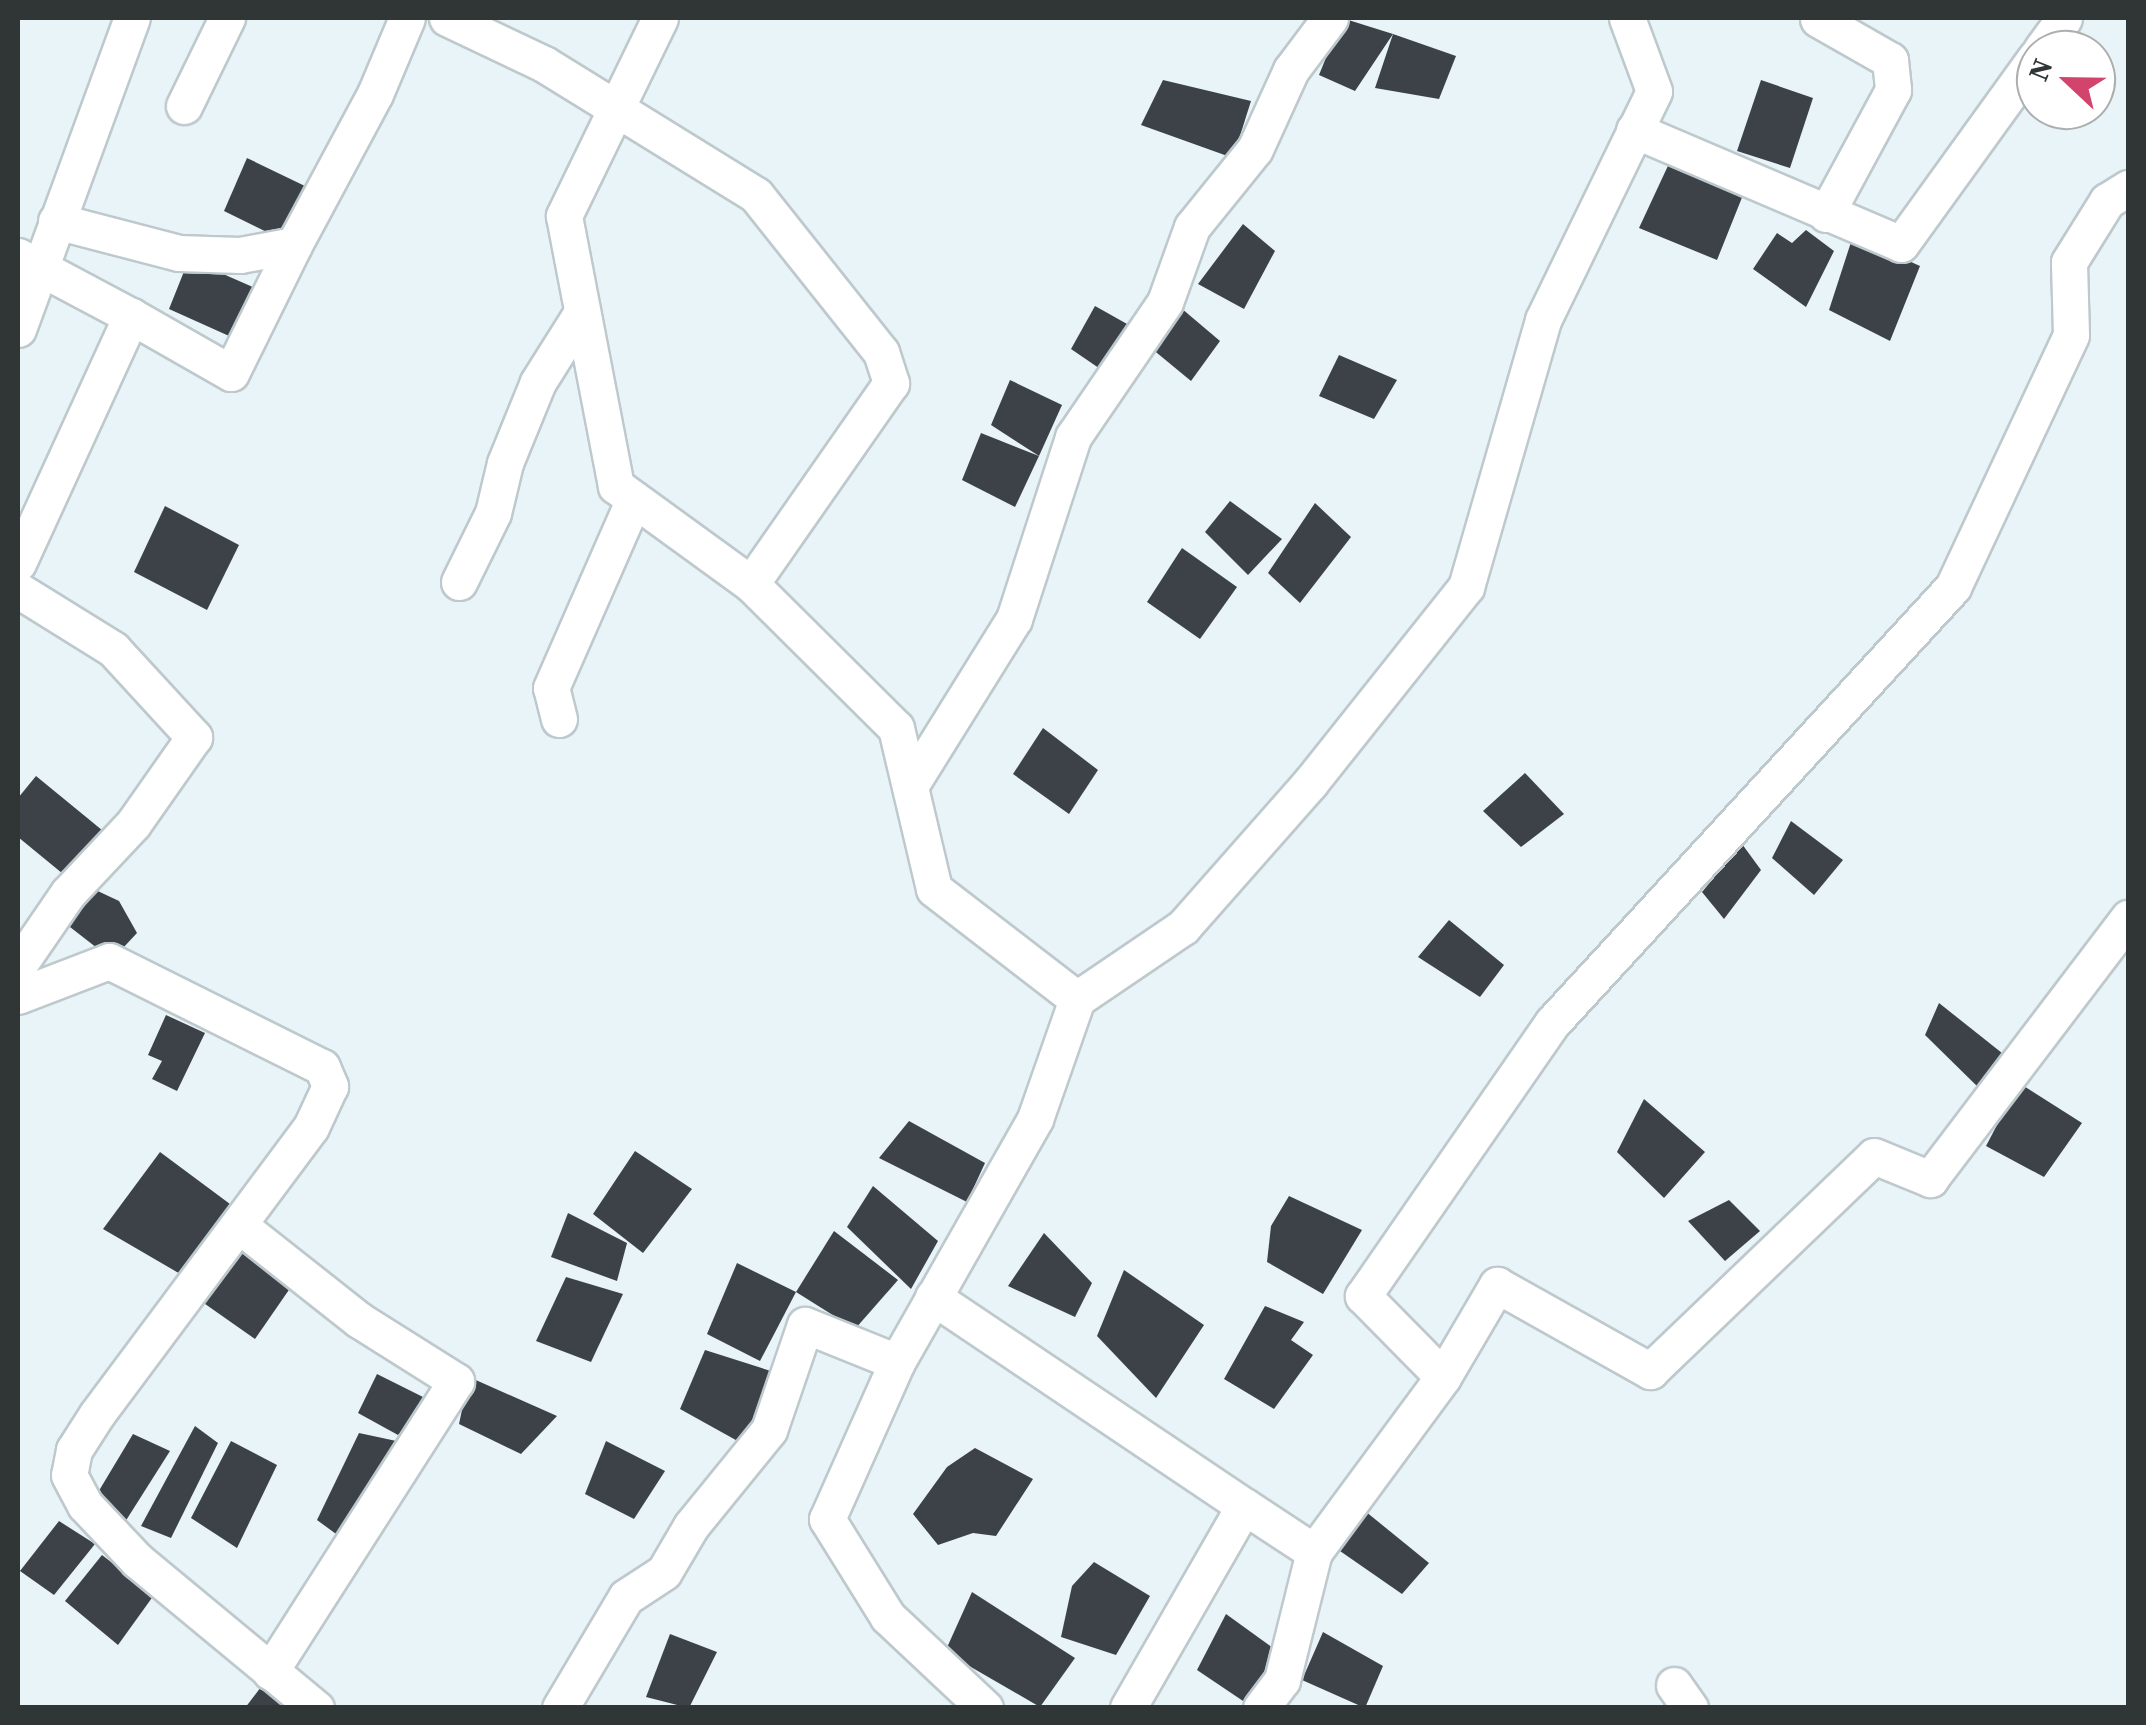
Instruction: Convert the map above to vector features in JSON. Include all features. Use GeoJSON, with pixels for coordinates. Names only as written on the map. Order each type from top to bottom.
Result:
{"type":"FeatureCollection","features":[{"type":"Feature","properties":{"kind":"street"},"geometry":{"type":"LineString","coordinates":[[18,329],[28,263],[56,220],[132,18]]}},
{"type":"Feature","properties":{"kind":"street"},"geometry":{"type":"LineString","coordinates":[[184,106],[227,18]]}},
{"type":"Feature","properties":{"kind":"street"},"geometry":{"type":"LineString","coordinates":[[28,263],[231,374],[407,18]]}},
{"type":"Feature","properties":{"kind":"street"},"geometry":{"type":"LineString","coordinates":[[447,18],[615,108],[756,195],[882,352],[891,383],[752,584]]}},
{"type":"Feature","properties":{"kind":"street"},"geometry":{"type":"LineString","coordinates":[[660,18],[564,216],[616,486],[752,584],[896,728],[934,889],[1077,999]]}},
{"type":"Feature","properties":{"kind":"street"},"geometry":{"type":"LineString","coordinates":[[910,786],[1014,619],[1073,437],[1165,302],[1192,227],[1255,149],[1290,70],[1330,18]]}},
{"type":"Feature","properties":{"kind":"street"},"geometry":{"type":"LineString","coordinates":[[985,1708],[888,1617],[827,1519],[897,1362],[1035,1119],[1077,999],[1183,927],[1310,783],[1466,587],[1544,320],[1654,91],[1627,18]]}},
{"type":"Feature","properties":{"kind":"street"},"geometry":{"type":"LineString","coordinates":[[1818,19],[1890,60],[1893,90],[1826,214]]}},
{"type":"Feature","properties":{"kind":"street"},"geometry":{"type":"LineString","coordinates":[[1634,130],[1900,244],[2016,84]]}},
{"type":"Feature","properties":{"kind":"street"},"geometry":{"type":"LineString","coordinates":[[1443,1378],[1363,1296],[1553,1022],[1953,587],[2071,335],[2070,262],[2107,201],[2128,188]]}},
{"type":"Feature","properties":{"kind":"street"},"geometry":{"type":"LineString","coordinates":[[56,220],[179,253],[240,255],[294,245]]}},
{"type":"Feature","properties":{"kind":"street"},"geometry":{"type":"LineString","coordinates":[[459,582],[494,513],[505,463],[538,382],[582,312]]}},
{"type":"Feature","properties":{"kind":"street"},"geometry":{"type":"LineString","coordinates":[[18,563],[131,316]]}},
{"type":"Feature","properties":{"kind":"street"},"geometry":{"type":"LineString","coordinates":[[560,720],[552,688],[634,500]]}},
{"type":"Feature","properties":{"kind":"street"},"geometry":{"type":"LineString","coordinates":[[18,590],[113,649],[194,737],[133,824],[68,893],[18,966]]}},
{"type":"Feature","properties":{"kind":"street"},"geometry":{"type":"LineString","coordinates":[[1261,1708],[1282,1680],[1314,1552],[1443,1378],[1497,1285],[1650,1371],[1874,1156],[1930,1179],[2128,918]]}},
{"type":"Feature","properties":{"kind":"street"},"geometry":{"type":"LineString","coordinates":[[18,996],[109,961],[322,1067],[330,1086],[311,1126],[240,1226],[97,1414],[74,1450],[69,1475],[84,1506],[138,1561],[316,1708]]}},
{"type":"Feature","properties":{"kind":"street"},"geometry":{"type":"LineString","coordinates":[[240,1226],[359,1320],[456,1382],[270,1672]]}},
{"type":"Feature","properties":{"kind":"street"},"geometry":{"type":"LineString","coordinates":[[934,1297],[1314,1552]]}},
{"type":"Feature","properties":{"kind":"street"},"geometry":{"type":"LineString","coordinates":[[560,1708],[626,1596],[664,1572],[691,1526],[769,1430],[805,1325],[897,1362]]}},
{"type":"Feature","properties":{"kind":"street"},"geometry":{"type":"LineString","coordinates":[[1128,1708],[1244,1506]]}},
{"type":"Feature","properties":{"kind":"building"},"geometry":{"type":"Polygon","coordinates":[[[1342,18],[1393,34],[1355,91],[1319,75],[1342,18]]]}},
{"type":"Feature","properties":{"kind":"building"},"geometry":{"type":"Polygon","coordinates":[[[1393,34],[1456,56],[1439,99],[1375,88],[1393,34]]]}},
{"type":"Feature","properties":{"kind":"building"},"geometry":{"type":"Polygon","coordinates":[[[1163,80],[1251,101],[1233,158],[1141,125],[1163,80]]]}},
{"type":"Feature","properties":{"kind":"building"},"geometry":{"type":"Polygon","coordinates":[[[1761,80],[1813,98],[1790,168],[1737,151],[1761,80]]]}},
{"type":"Feature","properties":{"kind":"building"},"geometry":{"type":"Polygon","coordinates":[[[1673,155],[1747,185],[1717,260],[1639,228],[1673,155]]]}},
{"type":"Feature","properties":{"kind":"building"},"geometry":{"type":"Polygon","coordinates":[[[247,158],[307,187],[287,242],[224,211],[247,158]]]}},
{"type":"Feature","properties":{"kind":"building"},"geometry":{"type":"Polygon","coordinates":[[[1243,224],[1275,251],[1244,309],[1198,284],[1243,224]]]}},
{"type":"Feature","properties":{"kind":"building"},"geometry":{"type":"Polygon","coordinates":[[[1806,230],[1834,251],[1806,307],[1753,269],[1777,233],[1792,243],[1806,230]]]}},
{"type":"Feature","properties":{"kind":"building"},"geometry":{"type":"Polygon","coordinates":[[[1853,236],[1920,266],[1890,341],[1829,310],[1853,236]]]}},
{"type":"Feature","properties":{"kind":"building"},"geometry":{"type":"Polygon","coordinates":[[[189,259],[255,288],[238,340],[169,309],[189,259]]]}},
{"type":"Feature","properties":{"kind":"building"},"geometry":{"type":"Polygon","coordinates":[[[1095,306],[1136,329],[1112,377],[1071,349],[1095,306]]]}},
{"type":"Feature","properties":{"kind":"building"},"geometry":{"type":"Polygon","coordinates":[[[1181,308],[1220,341],[1191,381],[1151,348],[1181,308]]]}},
{"type":"Feature","properties":{"kind":"building"},"geometry":{"type":"Polygon","coordinates":[[[1339,355],[1397,380],[1374,419],[1319,396],[1339,355]]]}},
{"type":"Feature","properties":{"kind":"building"},"geometry":{"type":"Polygon","coordinates":[[[1010,380],[1062,405],[1039,456],[991,425],[1010,380]]]}},
{"type":"Feature","properties":{"kind":"building"},"geometry":{"type":"Polygon","coordinates":[[[981,433],[1039,456],[1015,507],[962,480],[981,433]]]}},
{"type":"Feature","properties":{"kind":"building"},"geometry":{"type":"Polygon","coordinates":[[[1230,501],[1282,539],[1248,575],[1205,532],[1230,501]]]}},
{"type":"Feature","properties":{"kind":"building"},"geometry":{"type":"Polygon","coordinates":[[[1315,503],[1351,537],[1300,603],[1268,573],[1315,503]]]}},
{"type":"Feature","properties":{"kind":"building"},"geometry":{"type":"Polygon","coordinates":[[[165,506],[239,545],[207,610],[134,572],[165,506]]]}},
{"type":"Feature","properties":{"kind":"building"},"geometry":{"type":"Polygon","coordinates":[[[1182,548],[1237,587],[1200,639],[1147,602],[1182,548]]]}},
{"type":"Feature","properties":{"kind":"building"},"geometry":{"type":"Polygon","coordinates":[[[1043,728],[1098,770],[1069,814],[1013,774],[1043,728]]]}},
{"type":"Feature","properties":{"kind":"building"},"geometry":{"type":"Polygon","coordinates":[[[1525,773],[1564,814],[1521,847],[1483,811],[1525,773]]]}},
{"type":"Feature","properties":{"kind":"building"},"geometry":{"type":"Polygon","coordinates":[[[36,776],[108,835],[68,878],[18,837],[18,798],[36,776]]]}},
{"type":"Feature","properties":{"kind":"building"},"geometry":{"type":"Polygon","coordinates":[[[1791,821],[1843,860],[1814,895],[1772,858],[1791,821]]]}},
{"type":"Feature","properties":{"kind":"building"},"geometry":{"type":"Polygon","coordinates":[[[1742,844],[1761,870],[1724,919],[1702,892],[1742,844]]]}},
{"type":"Feature","properties":{"kind":"building"},"geometry":{"type":"Polygon","coordinates":[[[87,886],[119,901],[137,933],[122,949],[97,948],[61,920],[87,886]]]}},
{"type":"Feature","properties":{"kind":"building"},"geometry":{"type":"Polygon","coordinates":[[[1449,920],[1504,965],[1480,997],[1418,957],[1449,920]]]}},
{"type":"Feature","properties":{"kind":"building"},"geometry":{"type":"Polygon","coordinates":[[[1939,1003],[2007,1057],[1981,1090],[1925,1035],[1939,1003]]]}},
{"type":"Feature","properties":{"kind":"building"},"geometry":{"type":"Polygon","coordinates":[[[166,1015],[205,1033],[177,1091],[152,1079],[162,1061],[148,1055],[166,1015]]]}},
{"type":"Feature","properties":{"kind":"building"},"geometry":{"type":"Polygon","coordinates":[[[2019,1083],[2082,1123],[2044,1177],[1986,1146],[2019,1083]]]}},
{"type":"Feature","properties":{"kind":"building"},"geometry":{"type":"Polygon","coordinates":[[[1644,1099],[1705,1152],[1664,1198],[1617,1152],[1644,1099]]]}},
{"type":"Feature","properties":{"kind":"building"},"geometry":{"type":"Polygon","coordinates":[[[909,1121],[985,1163],[967,1202],[879,1158],[909,1121]]]}},
{"type":"Feature","properties":{"kind":"building"},"geometry":{"type":"Polygon","coordinates":[[[635,1151],[692,1189],[643,1253],[593,1214],[635,1151]]]}},
{"type":"Feature","properties":{"kind":"building"},"geometry":{"type":"Polygon","coordinates":[[[160,1152],[234,1207],[182,1275],[103,1229],[160,1152]]]}},
{"type":"Feature","properties":{"kind":"building"},"geometry":{"type":"Polygon","coordinates":[[[873,1186],[938,1241],[911,1289],[847,1227],[873,1186]]]}},
{"type":"Feature","properties":{"kind":"building"},"geometry":{"type":"Polygon","coordinates":[[[1289,1196],[1362,1230],[1323,1294],[1267,1262],[1271,1226],[1289,1196]]]}},
{"type":"Feature","properties":{"kind":"building"},"geometry":{"type":"Polygon","coordinates":[[[1729,1200],[1760,1231],[1725,1261],[1688,1221],[1729,1200]]]}},
{"type":"Feature","properties":{"kind":"building"},"geometry":{"type":"Polygon","coordinates":[[[568,1213],[627,1243],[617,1281],[551,1257],[568,1213]]]}},
{"type":"Feature","properties":{"kind":"building"},"geometry":{"type":"Polygon","coordinates":[[[834,1231],[898,1280],[855,1329],[796,1292],[834,1231]]]}},
{"type":"Feature","properties":{"kind":"building"},"geometry":{"type":"Polygon","coordinates":[[[1044,1233],[1092,1283],[1075,1317],[1008,1286],[1044,1233]]]}},
{"type":"Feature","properties":{"kind":"building"},"geometry":{"type":"Polygon","coordinates":[[[236,1248],[293,1284],[255,1339],[198,1299],[236,1248]]]}},
{"type":"Feature","properties":{"kind":"building"},"geometry":{"type":"Polygon","coordinates":[[[737,1263],[796,1292],[760,1361],[707,1334],[737,1263]]]}},
{"type":"Feature","properties":{"kind":"building"},"geometry":{"type":"Polygon","coordinates":[[[1124,1270],[1204,1325],[1156,1398],[1097,1336],[1124,1270]]]}},
{"type":"Feature","properties":{"kind":"building"},"geometry":{"type":"Polygon","coordinates":[[[566,1277],[623,1294],[591,1362],[536,1341],[566,1277]]]}},
{"type":"Feature","properties":{"kind":"building"},"geometry":{"type":"Polygon","coordinates":[[[1265,1306],[1304,1322],[1291,1340],[1313,1355],[1274,1409],[1224,1379],[1265,1306]]]}},
{"type":"Feature","properties":{"kind":"building"},"geometry":{"type":"Polygon","coordinates":[[[705,1350],[777,1373],[752,1449],[680,1409],[705,1350]]]}},
{"type":"Feature","properties":{"kind":"building"},"geometry":{"type":"Polygon","coordinates":[[[377,1374],[431,1401],[398,1435],[358,1413],[377,1374]]]}},
{"type":"Feature","properties":{"kind":"building"},"geometry":{"type":"Polygon","coordinates":[[[469,1377],[557,1416],[521,1454],[459,1424],[469,1377]]]}},
{"type":"Feature","properties":{"kind":"building"},"geometry":{"type":"Polygon","coordinates":[[[195,1426],[218,1443],[171,1538],[141,1526],[195,1426]]]}},
{"type":"Feature","properties":{"kind":"building"},"geometry":{"type":"Polygon","coordinates":[[[359,1433],[415,1445],[347,1542],[317,1520],[359,1433]]]}},
{"type":"Feature","properties":{"kind":"building"},"geometry":{"type":"Polygon","coordinates":[[[133,1434],[170,1451],[125,1522],[91,1504],[133,1434]]]}},
{"type":"Feature","properties":{"kind":"building"},"geometry":{"type":"Polygon","coordinates":[[[231,1441],[277,1465],[237,1548],[191,1518],[231,1441]]]}},
{"type":"Feature","properties":{"kind":"building"},"geometry":{"type":"Polygon","coordinates":[[[606,1441],[665,1471],[634,1519],[585,1494],[606,1441]]]}},
{"type":"Feature","properties":{"kind":"building"},"geometry":{"type":"Polygon","coordinates":[[[975,1448],[1033,1479],[996,1536],[973,1533],[938,1545],[913,1514],[947,1467],[975,1448]]]}},
{"type":"Feature","properties":{"kind":"building"},"geometry":{"type":"Polygon","coordinates":[[[1365,1511],[1429,1563],[1402,1594],[1340,1551],[1365,1511]]]}},
{"type":"Feature","properties":{"kind":"building"},"geometry":{"type":"Polygon","coordinates":[[[59,1521],[95,1544],[54,1595],[20,1571],[59,1521]]]}},
{"type":"Feature","properties":{"kind":"building"},"geometry":{"type":"Polygon","coordinates":[[[102,1555],[154,1595],[118,1645],[65,1601],[102,1555]]]}},
{"type":"Feature","properties":{"kind":"building"},"geometry":{"type":"Polygon","coordinates":[[[1094,1562],[1150,1596],[1116,1655],[1061,1637],[1072,1586],[1094,1562]]]}},
{"type":"Feature","properties":{"kind":"building"},"geometry":{"type":"Polygon","coordinates":[[[972,1592],[1075,1658],[1040,1707],[945,1652],[972,1592]]]}},
{"type":"Feature","properties":{"kind":"building"},"geometry":{"type":"Polygon","coordinates":[[[1226,1614],[1287,1658],[1249,1705],[1197,1670],[1226,1614]]]}},
{"type":"Feature","properties":{"kind":"building"},"geometry":{"type":"Polygon","coordinates":[[[1323,1632],[1383,1666],[1365,1708],[1302,1680],[1323,1632]]]}},
{"type":"Feature","properties":{"kind":"building"},"geometry":{"type":"Polygon","coordinates":[[[670,1634],[717,1652],[689,1708],[646,1697],[670,1634]]]}},
{"type":"Feature","properties":{"kind":"building"},"geometry":{"type":"Polygon","coordinates":[[[264,1683],[296,1708],[245,1708],[264,1683]]]}}]}
